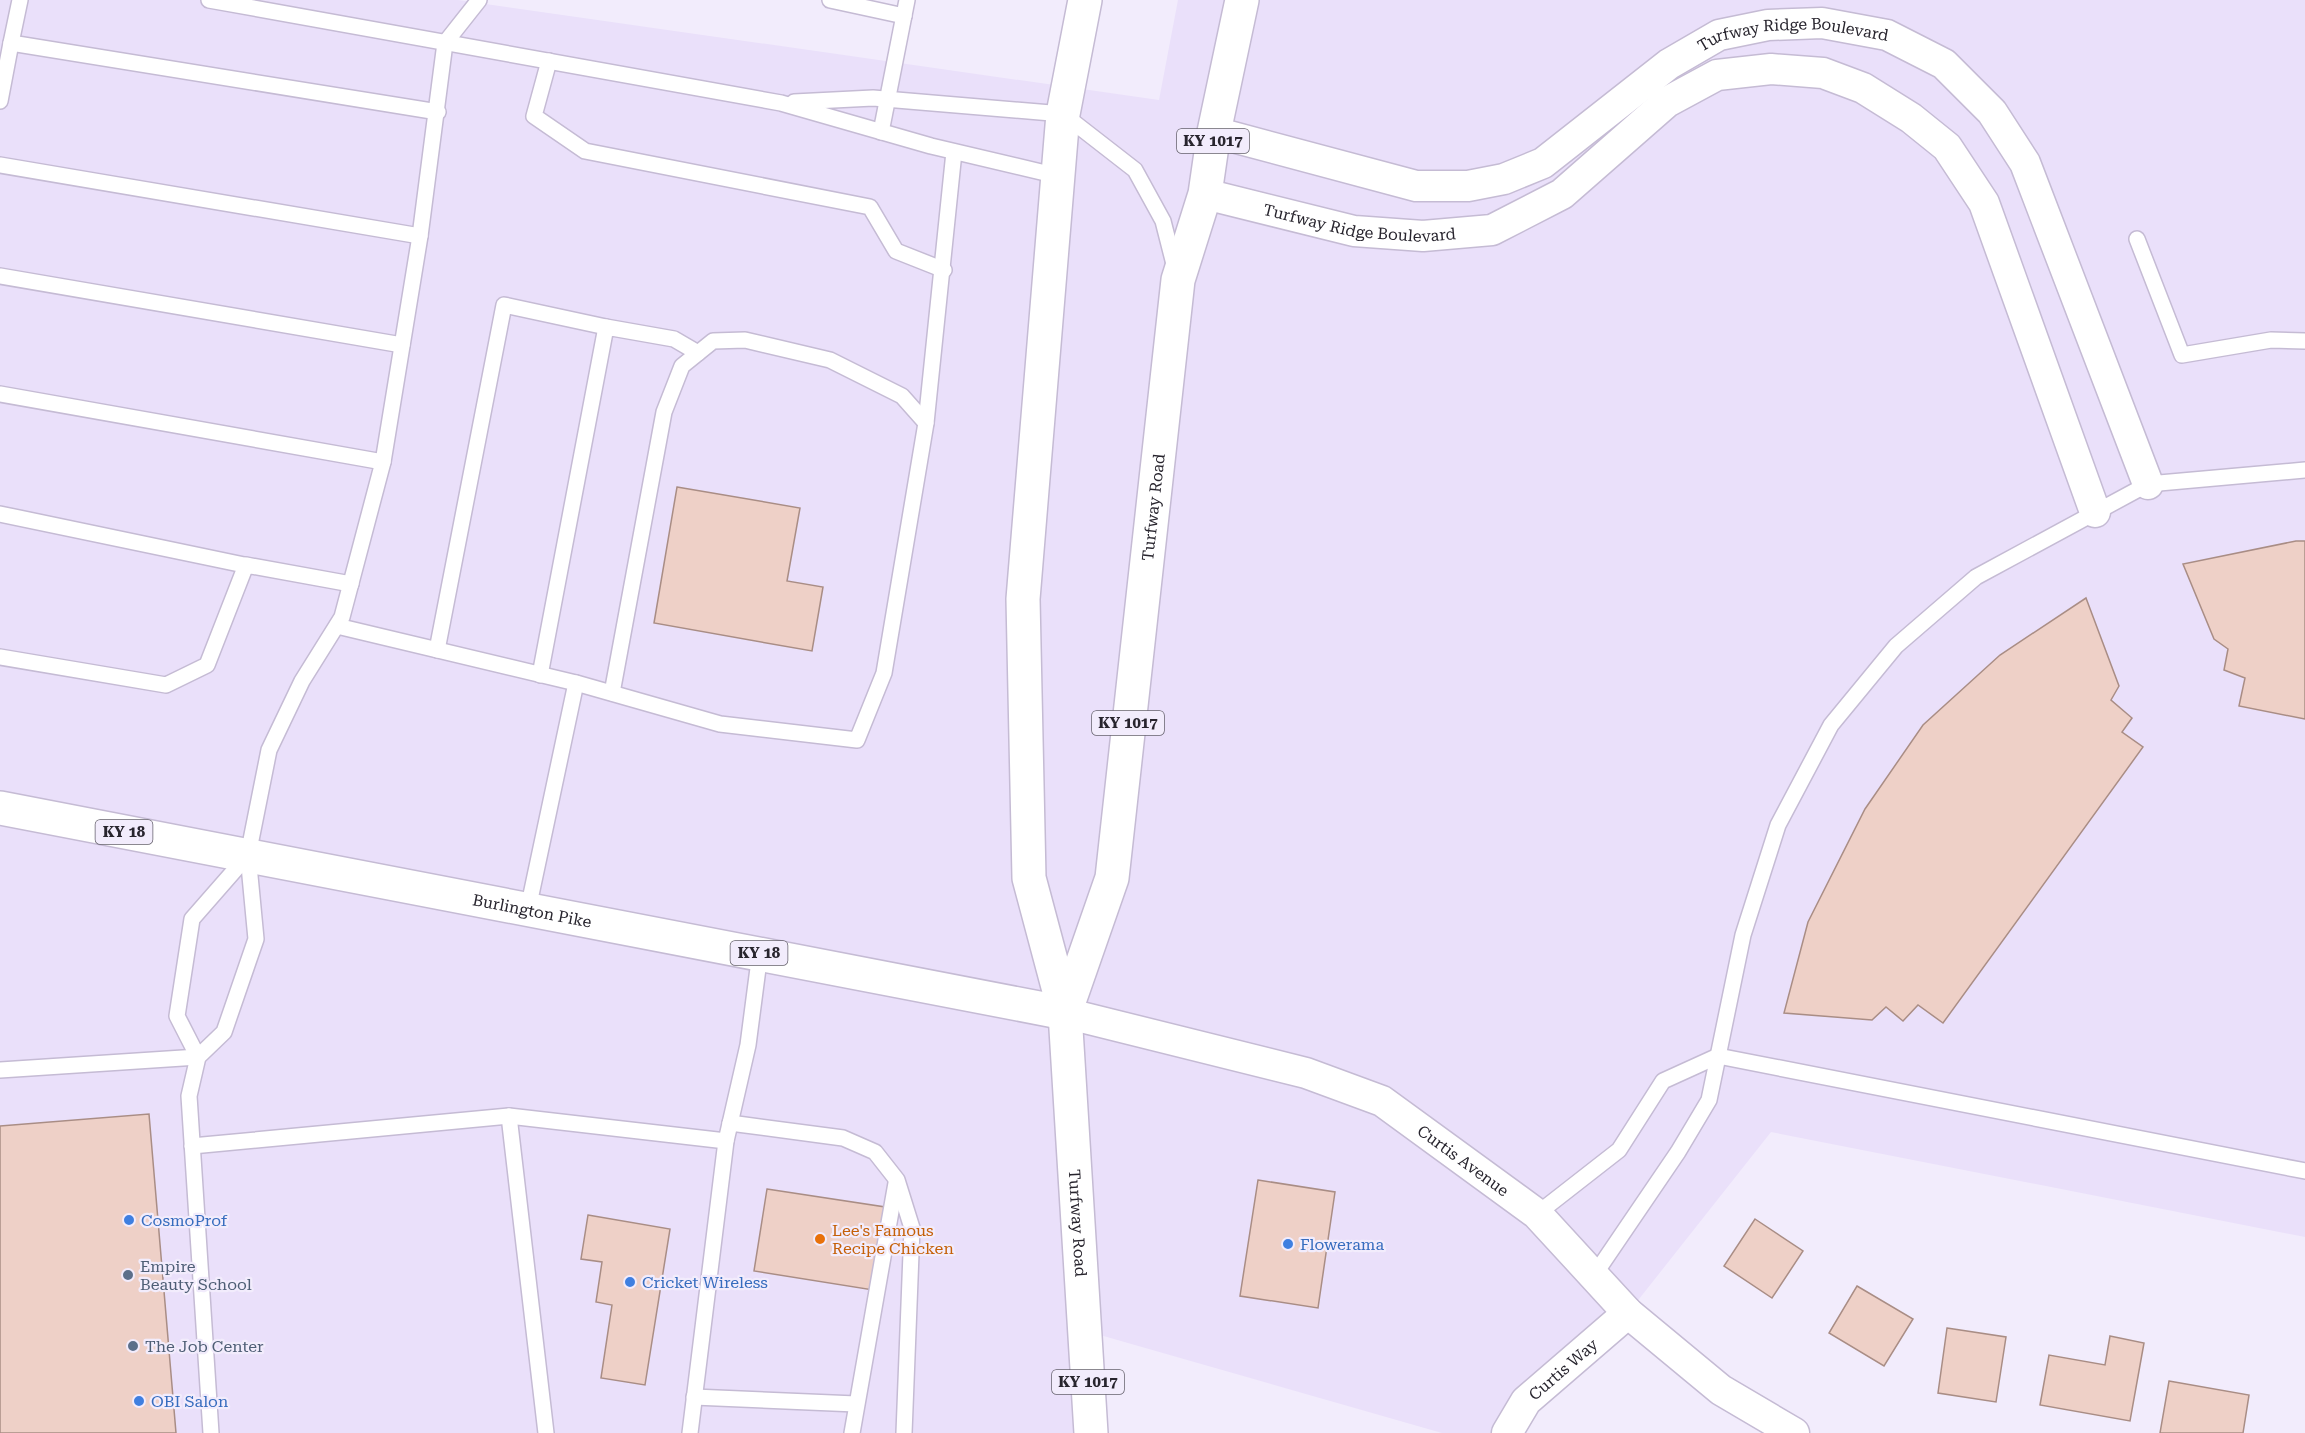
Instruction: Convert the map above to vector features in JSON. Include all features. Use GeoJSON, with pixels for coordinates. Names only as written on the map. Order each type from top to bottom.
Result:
{"type":"FeatureCollection","features":[{"type":"Feature","properties":{"kind":"main road","name":"Turfway Road"},"geometry":{"type":"LineString","coordinates":[[1085,0],[1063,114],[1023,599],[1029,878],[1065,1013],[1091,1433]]}},
{"type":"Feature","properties":{"kind":"main road","name":"Turfway Road"},"geometry":{"type":"LineString","coordinates":[[1065,1013],[1112,878],[1178,280],[1205,194],[1214,132],[1242,0]]}},
{"type":"Feature","properties":{"kind":"main road","name":"Burlington Pike"},"geometry":{"type":"LineString","coordinates":[[0,808],[1065,1013]]}},
{"type":"Feature","properties":{"kind":"street","name":"Turfway Ridge Boulevard"},"geometry":{"type":"LineString","coordinates":[[1214,132],[1416,186],[1468,186],[1504,179],[1542,163],[1669,64],[1719,35],[1768,25],[1822,23],[1887,35],[1944,64],[1992,112],[2025,163],[2148,484]]}},
{"type":"Feature","properties":{"kind":"street","name":"Turfway Ridge Boulevard"},"geometry":{"type":"LineString","coordinates":[[1205,194],[1354,231],[1423,236],[1492,230],[1562,194],[1667,102],[1717,75],[1771,69],[1823,73],[1863,88],[1911,118],[1947,147],[1984,203],[2095,512]]}},
{"type":"Feature","properties":{"kind":"street","name":"Curtis Avenue"},"geometry":{"type":"LineString","coordinates":[[1065,1013],[1306,1073],[1382,1101],[1537,1214],[1628,1313],[1721,1390],[1794,1433]]}},
{"type":"Feature","properties":{"kind":"street","name":"Curtis Way"},"geometry":{"type":"LineString","coordinates":[[1507,1433],[1526,1401],[1628,1313]]}},
{"type":"Feature","properties":{"kind":"lane"},"geometry":{"type":"LineString","coordinates":[[0,101],[20,0]]}},
{"type":"Feature","properties":{"kind":"lane"},"geometry":{"type":"LineString","coordinates":[[209,0],[781,103],[954,152],[1058,176]]}},
{"type":"Feature","properties":{"kind":"lane"},"geometry":{"type":"LineString","coordinates":[[211,1433],[189,1096],[198,1057],[224,1032],[256,939],[248,855],[269,750],[302,681],[342,617],[351,584],[383,462],[420,236],[438,112],[445,43],[479,0]]}},
{"type":"Feature","properties":{"kind":"lane"},"geometry":{"type":"LineString","coordinates":[[830,0],[904,16]]}},
{"type":"Feature","properties":{"kind":"lane"},"geometry":{"type":"LineString","coordinates":[[881,132],[907,0]]}},
{"type":"Feature","properties":{"kind":"lane"},"geometry":{"type":"LineString","coordinates":[[11,43],[438,112]]}},
{"type":"Feature","properties":{"kind":"lane"},"geometry":{"type":"LineString","coordinates":[[549,61],[534,116],[585,151],[870,207],[896,251],[944,270]]}},
{"type":"Feature","properties":{"kind":"lane"},"geometry":{"type":"LineString","coordinates":[[781,103],[888,100],[1063,114],[1135,170],[1163,221],[1178,280]]}},
{"type":"Feature","properties":{"kind":"lane"},"geometry":{"type":"LineString","coordinates":[[337,626],[576,683],[720,724],[857,740],[884,672],[926,423],[944,270],[954,152]]}},
{"type":"Feature","properties":{"kind":"lane"},"geometry":{"type":"LineString","coordinates":[[0,165],[420,236]]}},
{"type":"Feature","properties":{"kind":"lane"},"geometry":{"type":"LineString","coordinates":[[2137,239],[2182,355],[2271,340],[2305,341]]}},
{"type":"Feature","properties":{"kind":"lane"},"geometry":{"type":"LineString","coordinates":[[0,276],[402,345]]}},
{"type":"Feature","properties":{"kind":"lane"},"geometry":{"type":"LineString","coordinates":[[438,650],[504,305],[674,339],[698,353]]}},
{"type":"Feature","properties":{"kind":"lane"},"geometry":{"type":"LineString","coordinates":[[540,675],[606,327]]}},
{"type":"Feature","properties":{"kind":"lane"},"geometry":{"type":"LineString","coordinates":[[612,693],[664,412],[682,366],[713,341],[745,340],[830,360],[902,396],[926,423]]}},
{"type":"Feature","properties":{"kind":"lane"},"geometry":{"type":"LineString","coordinates":[[0,394],[383,462]]}},
{"type":"Feature","properties":{"kind":"lane"},"geometry":{"type":"LineString","coordinates":[[1593,1277],[1678,1152],[1709,1100],[1743,935],[1778,825],[1831,725],[1896,646],[1976,577],[2148,484],[2305,470]]}},
{"type":"Feature","properties":{"kind":"lane"},"geometry":{"type":"LineString","coordinates":[[0,514],[249,566],[351,584]]}},
{"type":"Feature","properties":{"kind":"lane"},"geometry":{"type":"LineString","coordinates":[[0,657],[166,685],[207,665],[234,590],[246,565],[249,566]]}},
{"type":"Feature","properties":{"kind":"lane"},"geometry":{"type":"LineString","coordinates":[[528,909],[576,683]]}},
{"type":"Feature","properties":{"kind":"lane"},"geometry":{"type":"LineString","coordinates":[[198,1057],[177,1016],[192,920],[248,855]]}},
{"type":"Feature","properties":{"kind":"lane"},"geometry":{"type":"LineString","coordinates":[[690,1433],[726,1141],[748,1046],[760,953]]}},
{"type":"Feature","properties":{"kind":"lane"},"geometry":{"type":"LineString","coordinates":[[1537,1214],[1619,1150],[1663,1081],[1718,1056],[2305,1171]]}},
{"type":"Feature","properties":{"kind":"lane"},"geometry":{"type":"LineString","coordinates":[[0,1070],[198,1057]]}},
{"type":"Feature","properties":{"kind":"lane"},"geometry":{"type":"LineString","coordinates":[[192,1146],[509,1116],[726,1141]]}},
{"type":"Feature","properties":{"kind":"lane"},"geometry":{"type":"LineString","coordinates":[[509,1116],[546,1433]]}},
{"type":"Feature","properties":{"kind":"lane"},"geometry":{"type":"LineString","coordinates":[[729,1123],[843,1138],[875,1152],[897,1180],[912,1228],[903,1433]]}},
{"type":"Feature","properties":{"kind":"lane"},"geometry":{"type":"LineString","coordinates":[[852,1433],[897,1180]]}},
{"type":"Feature","properties":{"kind":"lane"},"geometry":{"type":"LineString","coordinates":[[694,1397],[856,1404]]}},
{"type":"Feature","properties":{"kind":"shaded area"},"geometry":{"type":"Polygon","coordinates":[[[0,0],[458,0],[1159,100],[1178,0],[2305,0],[2305,1237],[1771,1132],[1628,1313],[1507,1433],[1442,1433],[1086,1331],[1091,1433],[0,1433],[0,0]]]}},
{"type":"Feature","properties":{"kind":"building"},"geometry":{"type":"Polygon","coordinates":[[[677,487],[800,508],[787,581],[823,587],[812,651],[654,623],[677,487]]]}},
{"type":"Feature","properties":{"kind":"building"},"geometry":{"type":"Polygon","coordinates":[[[2305,541],[2305,719],[2239,706],[2245,678],[2224,670],[2228,649],[2214,639],[2183,564],[2305,541]]]}},
{"type":"Feature","properties":{"kind":"building"},"geometry":{"type":"Polygon","coordinates":[[[2086,598],[2119,686],[2111,700],[2132,718],[2122,732],[2143,747],[1943,1023],[1918,1005],[1903,1021],[1886,1007],[1872,1020],[1784,1013],[1808,922],[1865,809],[1923,725],[2000,655],[2086,598]]]}},
{"type":"Feature","properties":{"kind":"building"},"geometry":{"type":"Polygon","coordinates":[[[149,1114],[176,1433],[0,1433],[0,1126],[149,1114]]]}},
{"type":"Feature","properties":{"kind":"building"},"geometry":{"type":"Polygon","coordinates":[[[1258,1180],[1335,1192],[1318,1308],[1240,1296],[1258,1180]]]}},
{"type":"Feature","properties":{"kind":"building","name":"Lee's Famous Recipe Chicken"},"geometry":{"type":"Polygon","coordinates":[[[767,1189],[885,1207],[873,1290],[754,1271],[767,1189]]]}},
{"type":"Feature","properties":{"kind":"building","name":"Cricket Wireless"},"geometry":{"type":"Polygon","coordinates":[[[588,1215],[670,1229],[645,1385],[601,1378],[612,1305],[596,1302],[602,1262],[581,1259],[588,1215]]]}},
{"type":"Feature","properties":{"kind":"building"},"geometry":{"type":"Polygon","coordinates":[[[1755,1219],[1803,1251],[1772,1298],[1724,1266],[1755,1219]]]}},
{"type":"Feature","properties":{"kind":"building"},"geometry":{"type":"Polygon","coordinates":[[[1857,1286],[1913,1319],[1884,1366],[1829,1333],[1857,1286]]]}},
{"type":"Feature","properties":{"kind":"building"},"geometry":{"type":"Polygon","coordinates":[[[1947,1328],[2006,1337],[1996,1402],[1938,1393],[1947,1328]]]}},
{"type":"Feature","properties":{"kind":"building"},"geometry":{"type":"Polygon","coordinates":[[[2110,1336],[2144,1343],[2130,1421],[2040,1405],[2049,1355],[2105,1365],[2110,1336]]]}},
{"type":"Feature","properties":{"kind":"building"},"geometry":{"type":"Polygon","coordinates":[[[2169,1381],[2249,1395],[2243,1433],[2160,1433],[2169,1381]]]}},
{"type":"Feature","properties":{"kind":"place","name":"CosmoProf"},"geometry":{"type":"Point","coordinates":[129,1220]}},
{"type":"Feature","properties":{"kind":"place","name":"Lee's Famous Recipe Chicken"},"geometry":{"type":"Point","coordinates":[820,1239]}},
{"type":"Feature","properties":{"kind":"place","name":"Flowerama"},"geometry":{"type":"Point","coordinates":[1288,1244]}},
{"type":"Feature","properties":{"kind":"place","name":"Empire Beauty School"},"geometry":{"type":"Point","coordinates":[128,1275]}},
{"type":"Feature","properties":{"kind":"place","name":"Cricket Wireless"},"geometry":{"type":"Point","coordinates":[630,1282]}},
{"type":"Feature","properties":{"kind":"place","name":"The Job Center"},"geometry":{"type":"Point","coordinates":[133,1346]}},
{"type":"Feature","properties":{"kind":"place","name":"OBI Salon"},"geometry":{"type":"Point","coordinates":[139,1401]}}]}
